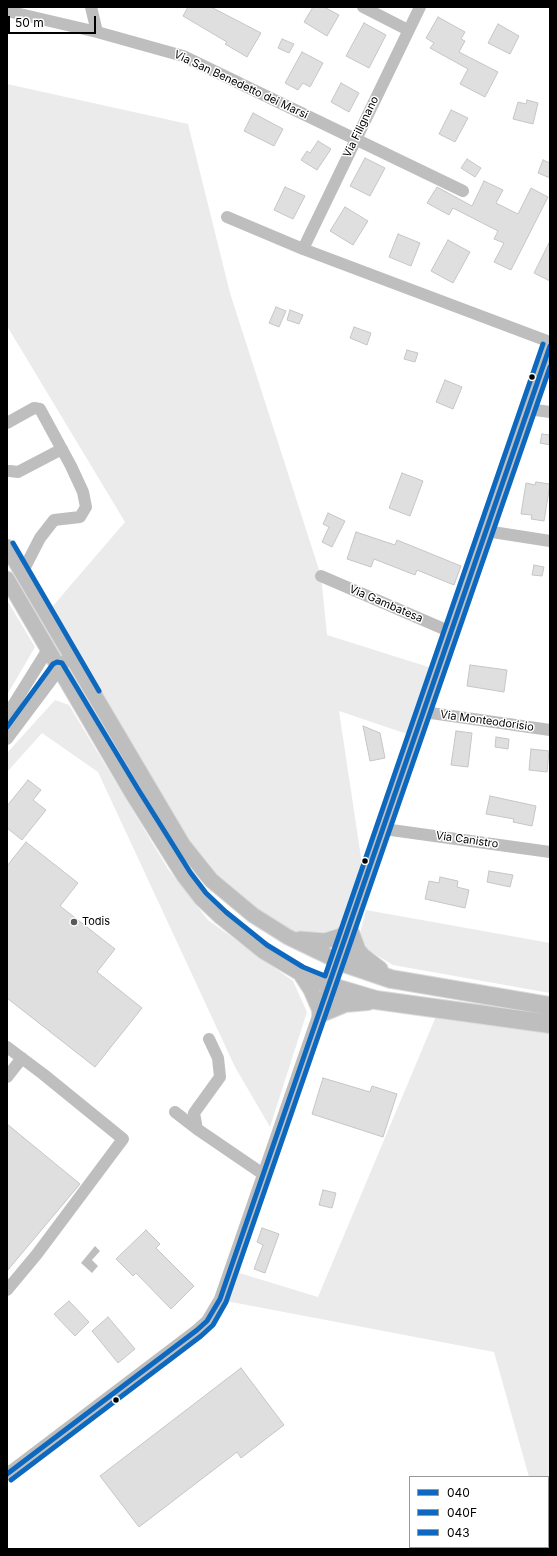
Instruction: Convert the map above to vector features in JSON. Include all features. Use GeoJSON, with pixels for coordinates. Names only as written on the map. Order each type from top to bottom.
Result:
{"type":"FeatureCollection","features":[{"type":"Feature","properties":{"kind":"highway"},"geometry":{"type":"LineString","coordinates":[[349,930],[354,944],[362,958],[391,979]]}},
{"type":"Feature","properties":{"kind":"highway"},"geometry":{"type":"LineString","coordinates":[[338,961],[391,979],[550,1006]]}},
{"type":"Feature","properties":{"kind":"highway"},"geometry":{"type":"LineString","coordinates":[[329,986],[376,1000],[550,1024]]}},
{"type":"Feature","properties":{"kind":"highway"},"geometry":{"type":"LineString","coordinates":[[321,1013],[345,1003],[376,1000]]}},
{"type":"Feature","properties":{"kind":"main road"},"geometry":{"type":"LineString","coordinates":[[7,547],[183,845],[211,880],[228,896],[253,915],[288,937],[338,961]]}},
{"type":"Feature","properties":{"kind":"main road"},"geometry":{"type":"LineString","coordinates":[[7,579],[47,651],[132,793],[184,876],[201,898],[221,917],[263,951],[300,973],[329,986]]}},
{"type":"Feature","properties":{"kind":"main road"},"geometry":{"type":"LineString","coordinates":[[288,937],[325,941],[341,936],[349,930]]}},
{"type":"Feature","properties":{"kind":"main road"},"geometry":{"type":"LineString","coordinates":[[300,973],[311,990],[321,1013]]}},
{"type":"Feature","properties":{"kind":"street"},"geometry":{"type":"LineString","coordinates":[[91,7],[97,32]]}},
{"type":"Feature","properties":{"kind":"street"},"geometry":{"type":"LineString","coordinates":[[363,7],[408,30]]}},
{"type":"Feature","properties":{"kind":"street","name":"Via Filignano"},"geometry":{"type":"LineString","coordinates":[[303,249],[354,140],[420,7]]}},
{"type":"Feature","properties":{"kind":"street","name":"Via San Benedetto dei Marsi"},"geometry":{"type":"LineString","coordinates":[[7,11],[97,32],[183,56],[354,140],[463,191]]}},
{"type":"Feature","properties":{"kind":"street"},"geometry":{"type":"LineString","coordinates":[[227,217],[303,249],[550,342]]}},
{"type":"Feature","properties":{"kind":"street"},"geometry":{"type":"LineString","coordinates":[[7,1474],[197,1330],[207,1321],[220,1299],[321,1013],[329,986],[550,346]]}},
{"type":"Feature","properties":{"kind":"street"},"geometry":{"type":"LineString","coordinates":[[7,423],[34,408],[40,409],[83,492],[86,507],[80,518],[54,520],[40,538],[22,573]]}},
{"type":"Feature","properties":{"kind":"street"},"geometry":{"type":"LineString","coordinates":[[528,409],[550,412]]}},
{"type":"Feature","properties":{"kind":"street"},"geometry":{"type":"LineString","coordinates":[[8,470],[18,472],[62,449]]}},
{"type":"Feature","properties":{"kind":"street"},"geometry":{"type":"LineString","coordinates":[[486,531],[550,541]]}},
{"type":"Feature","properties":{"kind":"street","name":"Via Gambatesa"},"geometry":{"type":"LineString","coordinates":[[321,576],[451,632]]}},
{"type":"Feature","properties":{"kind":"street"},"geometry":{"type":"LineString","coordinates":[[7,715],[47,651]]}},
{"type":"Feature","properties":{"kind":"street"},"geometry":{"type":"LineString","coordinates":[[7,739],[70,655]]}},
{"type":"Feature","properties":{"kind":"street","name":"Via Monteodorisio"},"geometry":{"type":"LineString","coordinates":[[424,712],[550,730]]}},
{"type":"Feature","properties":{"kind":"street","name":"Via Canistro"},"geometry":{"type":"LineString","coordinates":[[384,829],[550,852]]}},
{"type":"Feature","properties":{"kind":"street"},"geometry":{"type":"LineString","coordinates":[[197,1130],[194,1113],[220,1077],[218,1058],[209,1039]]}},
{"type":"Feature","properties":{"kind":"street"},"geometry":{"type":"LineString","coordinates":[[7,1047],[123,1139],[56,1230],[7,1290]]}},
{"type":"Feature","properties":{"kind":"street"},"geometry":{"type":"LineString","coordinates":[[7,1077],[22,1058]]}},
{"type":"Feature","properties":{"kind":"street"},"geometry":{"type":"LineString","coordinates":[[176,1112],[197,1130],[263,1174]]}},
{"type":"Feature","properties":{"kind":"shaded area"},"geometry":{"type":"Polygon","coordinates":[[[7,84],[188,124],[230,293],[321,576],[327,635],[438,670],[416,737],[339,711],[365,884],[338,961],[211,880],[46,614],[125,522],[7,326],[7,84]]]}},
{"type":"Feature","properties":{"kind":"shaded area"},"geometry":{"type":"Polygon","coordinates":[[[7,600],[35,647],[7,695],[7,600]]]}},
{"type":"Feature","properties":{"kind":"shaded area"},"geometry":{"type":"Polygon","coordinates":[[[55,700],[69,705],[168,869],[208,920],[293,981],[307,1012],[270,1127],[235,1067],[98,772],[42,733],[7,772],[7,753],[55,700]]]}},
{"type":"Feature","properties":{"kind":"shaded area"},"geometry":{"type":"Polygon","coordinates":[[[366,910],[550,943],[550,993],[393,965],[368,950],[360,933],[366,910]]]}},
{"type":"Feature","properties":{"kind":"shaded area"},"geometry":{"type":"Polygon","coordinates":[[[437,1014],[550,1030],[550,1549],[549,1476],[529,1476],[494,1352],[226,1301],[236,1272],[318,1297],[437,1014]]]}},
{"type":"Feature","properties":{"kind":"shaded area"},"geometry":{"type":"Polygon","coordinates":[[[95,1246],[100,1251],[92,1260],[98,1266],[92,1273],[81,1263],[95,1246]]]}},
{"type":"Feature","properties":{"kind":"building"},"geometry":{"type":"Polygon","coordinates":[[[188,7],[211,7],[261,33],[247,57],[225,44],[227,42],[183,16],[188,7]]]}},
{"type":"Feature","properties":{"kind":"building"},"geometry":{"type":"Polygon","coordinates":[[[313,7],[324,7],[339,15],[327,36],[304,22],[313,7]]]}},
{"type":"Feature","properties":{"kind":"building"},"geometry":{"type":"Polygon","coordinates":[[[438,17],[465,32],[461,39],[465,41],[459,52],[498,72],[485,97],[460,84],[468,69],[430,48],[434,43],[426,38],[438,17]]]}},
{"type":"Feature","properties":{"kind":"building"},"geometry":{"type":"Polygon","coordinates":[[[364,23],[386,35],[369,68],[346,56],[364,23]]]}},
{"type":"Feature","properties":{"kind":"building"},"geometry":{"type":"Polygon","coordinates":[[[498,24],[519,36],[510,54],[488,43],[498,24]]]}},
{"type":"Feature","properties":{"kind":"building"},"geometry":{"type":"Polygon","coordinates":[[[282,39],[294,44],[289,53],[278,48],[282,39]]]}},
{"type":"Feature","properties":{"kind":"building"},"geometry":{"type":"Polygon","coordinates":[[[302,52],[323,63],[310,87],[303,83],[298,90],[285,83],[302,52]]]}},
{"type":"Feature","properties":{"kind":"building"},"geometry":{"type":"Polygon","coordinates":[[[341,83],[359,93],[349,112],[331,102],[341,83]]]}},
{"type":"Feature","properties":{"kind":"building"},"geometry":{"type":"Polygon","coordinates":[[[527,100],[538,103],[533,124],[513,119],[518,102],[526,104],[527,100]]]}},
{"type":"Feature","properties":{"kind":"building"},"geometry":{"type":"Polygon","coordinates":[[[451,110],[468,118],[455,142],[439,134],[451,110]]]}},
{"type":"Feature","properties":{"kind":"building"},"geometry":{"type":"Polygon","coordinates":[[[253,113],[283,129],[274,146],[244,131],[253,113]]]}},
{"type":"Feature","properties":{"kind":"building"},"geometry":{"type":"Polygon","coordinates":[[[318,141],[331,149],[317,170],[301,160],[307,151],[310,153],[318,141]]]}},
{"type":"Feature","properties":{"kind":"building"},"geometry":{"type":"Polygon","coordinates":[[[365,158],[385,168],[370,196],[350,186],[365,158]]]}},
{"type":"Feature","properties":{"kind":"building"},"geometry":{"type":"Polygon","coordinates":[[[467,159],[481,168],[475,177],[461,168],[467,159]]]}},
{"type":"Feature","properties":{"kind":"building"},"geometry":{"type":"Polygon","coordinates":[[[543,160],[550,163],[550,178],[538,173],[543,160]]]}},
{"type":"Feature","properties":{"kind":"building"},"geometry":{"type":"Polygon","coordinates":[[[484,181],[503,190],[496,203],[518,214],[531,188],[548,197],[511,270],[494,262],[504,243],[494,239],[498,231],[453,208],[449,215],[427,203],[437,187],[472,206],[484,181]]]}},
{"type":"Feature","properties":{"kind":"building"},"geometry":{"type":"Polygon","coordinates":[[[285,187],[305,196],[293,219],[274,210],[285,187]]]}},
{"type":"Feature","properties":{"kind":"building"},"geometry":{"type":"Polygon","coordinates":[[[345,207],[368,221],[353,245],[330,231],[345,207]]]}},
{"type":"Feature","properties":{"kind":"building"},"geometry":{"type":"Polygon","coordinates":[[[398,234],[420,243],[411,266],[389,257],[398,234]]]}},
{"type":"Feature","properties":{"kind":"building"},"geometry":{"type":"Polygon","coordinates":[[[448,240],[470,252],[453,283],[431,271],[448,240]]]}},
{"type":"Feature","properties":{"kind":"building"},"geometry":{"type":"Polygon","coordinates":[[[550,241],[550,281],[534,273],[550,241]]]}},
{"type":"Feature","properties":{"kind":"building"},"geometry":{"type":"Polygon","coordinates":[[[276,307],[286,311],[279,327],[269,323],[276,307]]]}},
{"type":"Feature","properties":{"kind":"building"},"geometry":{"type":"Polygon","coordinates":[[[290,310],[303,315],[299,324],[287,320],[290,310]]]}},
{"type":"Feature","properties":{"kind":"building"},"geometry":{"type":"Polygon","coordinates":[[[354,327],[371,333],[367,345],[350,338],[354,327]]]}},
{"type":"Feature","properties":{"kind":"building"},"geometry":{"type":"Polygon","coordinates":[[[407,350],[418,353],[415,362],[404,359],[407,350]]]}},
{"type":"Feature","properties":{"kind":"building"},"geometry":{"type":"Polygon","coordinates":[[[445,380],[462,387],[453,409],[436,402],[445,380]]]}},
{"type":"Feature","properties":{"kind":"building"},"geometry":{"type":"Polygon","coordinates":[[[542,434],[550,435],[550,445],[540,443],[542,434]]]}},
{"type":"Feature","properties":{"kind":"building"},"geometry":{"type":"Polygon","coordinates":[[[402,473],[423,481],[410,516],[389,508],[402,473]]]}},
{"type":"Feature","properties":{"kind":"building"},"geometry":{"type":"Polygon","coordinates":[[[536,482],[550,484],[544,521],[531,519],[532,515],[521,514],[526,483],[535,485],[536,482]]]}},
{"type":"Feature","properties":{"kind":"building"},"geometry":{"type":"Polygon","coordinates":[[[328,513],[345,521],[332,547],[322,542],[329,527],[323,524],[328,513]]]}},
{"type":"Feature","properties":{"kind":"building"},"geometry":{"type":"Polygon","coordinates":[[[356,532],[395,545],[397,540],[461,566],[454,585],[417,570],[415,575],[374,559],[371,567],[347,559],[356,532]]]}},
{"type":"Feature","properties":{"kind":"building"},"geometry":{"type":"Polygon","coordinates":[[[534,565],[544,567],[542,576],[532,575],[534,565]]]}},
{"type":"Feature","properties":{"kind":"building"},"geometry":{"type":"Polygon","coordinates":[[[470,665],[507,670],[504,692],[467,686],[470,665]]]}},
{"type":"Feature","properties":{"kind":"building"},"geometry":{"type":"Polygon","coordinates":[[[363,726],[380,733],[385,758],[370,761],[363,726]]]}},
{"type":"Feature","properties":{"kind":"building"},"geometry":{"type":"Polygon","coordinates":[[[456,731],[472,733],[468,767],[451,765],[456,731]]]}},
{"type":"Feature","properties":{"kind":"building"},"geometry":{"type":"Polygon","coordinates":[[[496,737],[509,739],[508,749],[495,747],[496,737]]]}},
{"type":"Feature","properties":{"kind":"building"},"geometry":{"type":"Polygon","coordinates":[[[531,749],[549,751],[547,772],[529,770],[531,749]]]}},
{"type":"Feature","properties":{"kind":"building"},"geometry":{"type":"Polygon","coordinates":[[[28,780],[41,790],[33,800],[46,810],[22,840],[7,828],[7,806],[28,780]]]}},
{"type":"Feature","properties":{"kind":"building"},"geometry":{"type":"Polygon","coordinates":[[[490,796],[536,806],[532,826],[513,822],[514,819],[486,814],[490,796]]]}},
{"type":"Feature","properties":{"kind":"building"},"geometry":{"type":"Polygon","coordinates":[[[26,842],[78,883],[60,906],[115,949],[97,972],[142,1008],[95,1067],[7,998],[7,866],[26,842]]]}},
{"type":"Feature","properties":{"kind":"building"},"geometry":{"type":"Polygon","coordinates":[[[489,871],[513,875],[510,887],[487,882],[489,871]]]}},
{"type":"Feature","properties":{"kind":"building"},"geometry":{"type":"Polygon","coordinates":[[[440,877],[458,881],[457,887],[469,890],[465,908],[425,899],[429,881],[439,883],[440,877]]]}},
{"type":"Feature","properties":{"kind":"building"},"geometry":{"type":"Polygon","coordinates":[[[323,1078],[370,1092],[372,1086],[397,1094],[383,1137],[312,1114],[323,1078]]]}},
{"type":"Feature","properties":{"kind":"building"},"geometry":{"type":"Polygon","coordinates":[[[7,1124],[80,1184],[7,1271],[7,1124]]]}},
{"type":"Feature","properties":{"kind":"building"},"geometry":{"type":"Polygon","coordinates":[[[323,1190],[336,1193],[332,1208],[319,1205],[323,1190]]]}},
{"type":"Feature","properties":{"kind":"building"},"geometry":{"type":"Polygon","coordinates":[[[262,1228],[279,1234],[265,1273],[254,1269],[263,1245],[257,1242],[262,1228]]]}},
{"type":"Feature","properties":{"kind":"building"},"geometry":{"type":"Polygon","coordinates":[[[146,1230],[160,1244],[156,1248],[194,1286],[171,1309],[136,1273],[133,1276],[116,1259],[146,1230]]]}},
{"type":"Feature","properties":{"kind":"building"},"geometry":{"type":"Polygon","coordinates":[[[69,1301],[89,1322],[75,1336],[54,1314],[69,1301]]]}},
{"type":"Feature","properties":{"kind":"building"},"geometry":{"type":"Polygon","coordinates":[[[108,1317],[135,1349],[118,1363],[92,1331],[108,1317]]]}},
{"type":"Feature","properties":{"kind":"building"},"geometry":{"type":"Polygon","coordinates":[[[241,1368],[284,1425],[241,1458],[237,1452],[139,1527],[100,1476],[241,1368]]]}},
{"type":"Feature","properties":{"kind":"transit line","name":"043"},"geometry":{"type":"LineString","coordinates":[[7,727],[53,664],[57,662],[62,663],[138,789],[190,872],[206,893],[226,912],[267,945],[303,967],[325,976],[543,344]]}},
{"type":"Feature","properties":{"kind":"transit line","name":"040"},"geometry":{"type":"LineString","coordinates":[[7,1474],[197,1330],[207,1321],[220,1299],[550,346]]}},
{"type":"Feature","properties":{"kind":"transit line","name":"040F"},"geometry":{"type":"LineString","coordinates":[[11,1480],[201,1336],[213,1325],[226,1302],[550,367]]}},
{"type":"Feature","properties":{"kind":"transit line","name":"043"},"geometry":{"type":"LineString","coordinates":[[13,543],[99,691]]}},
{"type":"Feature","properties":{"kind":"place","name":"Todis"},"geometry":{"type":"Point","coordinates":[74,922]}}]}
